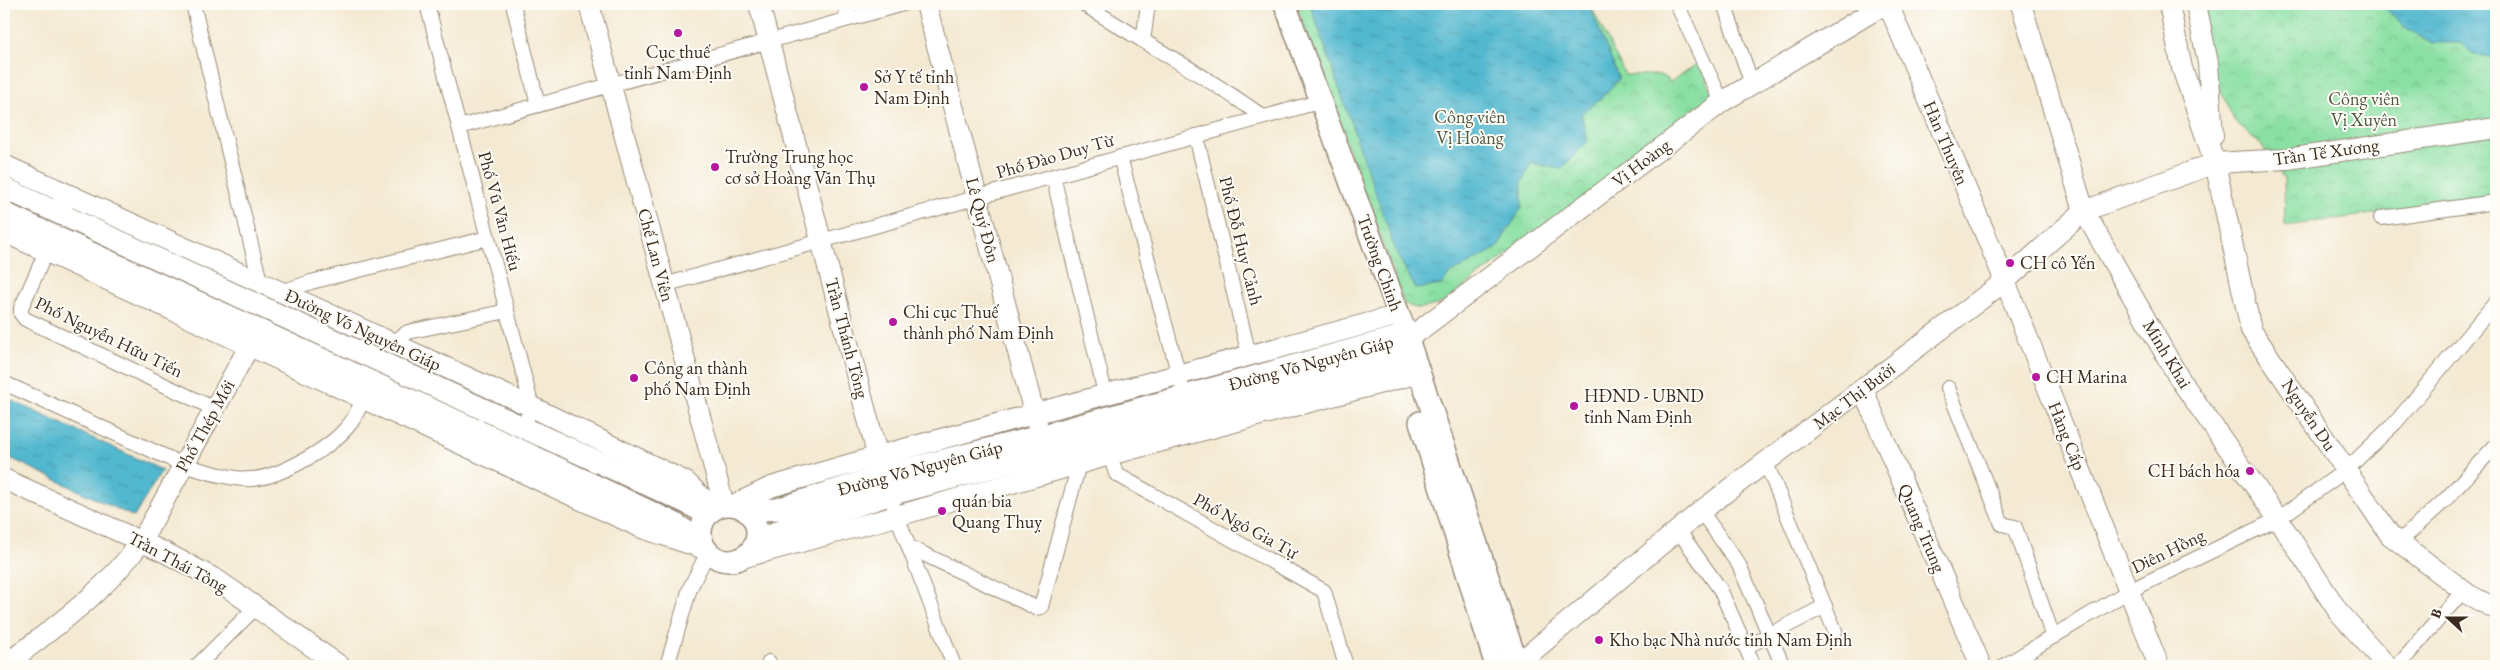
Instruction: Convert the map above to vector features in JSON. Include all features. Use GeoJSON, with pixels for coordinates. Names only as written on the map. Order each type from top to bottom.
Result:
{"type":"FeatureCollection","features":[{"type":"Feature","properties":{"kind":"main road","name":"Trường Chinh"},"geometry":{"type":"LineString","coordinates":[[1276,4],[1311,104],[1393,316]]}},
{"type":"Feature","properties":{"kind":"main road","name":"Trường Chinh"},"geometry":{"type":"LineString","coordinates":[[1285,4],[1393,316],[1496,666]]}},
{"type":"Feature","properties":{"kind":"main road","name":"Đường Võ Nguyên Giáp"},"geometry":{"type":"LineString","coordinates":[[4,188],[62,204],[266,309],[687,502],[724,508],[777,509],[880,466],[1040,436],[1185,396],[1405,357]]}},
{"type":"Feature","properties":{"kind":"main road"},"geometry":{"type":"LineString","coordinates":[[4,213],[254,338],[512,457],[674,524],[719,560],[728,562],[748,553],[757,532],[750,514],[724,508],[702,523],[705,548]]}},
{"type":"Feature","properties":{"kind":"main road","name":"Trường Chinh"},"geometry":{"type":"LineString","coordinates":[[1405,357],[1517,666]]}},
{"type":"Feature","properties":{"kind":"main road","name":"Đường Võ Nguyên Giáp"},"geometry":{"type":"LineString","coordinates":[[748,553],[768,536],[783,529],[889,495],[1107,446],[1405,357]]}},
{"type":"Feature","properties":{"kind":"street"},"geometry":{"type":"LineString","coordinates":[[193,4],[266,309]]}},
{"type":"Feature","properties":{"kind":"street","name":"Phố Vũ Văn Hiếu"},"geometry":{"type":"LineString","coordinates":[[427,4],[532,407]]}},
{"type":"Feature","properties":{"kind":"street"},"geometry":{"type":"LineString","coordinates":[[513,4],[538,105]]}},
{"type":"Feature","properties":{"kind":"street","name":"Chế Lan Viên"},"geometry":{"type":"LineString","coordinates":[[589,4],[724,508]]}},
{"type":"Feature","properties":{"kind":"street","name":"Trần Thánh Tông"},"geometry":{"type":"LineString","coordinates":[[759,4],[880,466],[889,495],[954,666]]}},
{"type":"Feature","properties":{"kind":"street"},"geometry":{"type":"LineString","coordinates":[[844,4],[848,19]]}},
{"type":"Feature","properties":{"kind":"street"},"geometry":{"type":"LineString","coordinates":[[459,127],[903,4]]}},
{"type":"Feature","properties":{"kind":"street","name":"Lê Quý Đôn"},"geometry":{"type":"LineString","coordinates":[[926,4],[1040,436]]}},
{"type":"Feature","properties":{"kind":"street"},"geometry":{"type":"LineString","coordinates":[[1084,4],[1230,93],[1263,117]]}},
{"type":"Feature","properties":{"kind":"street"},"geometry":{"type":"LineString","coordinates":[[1143,41],[1148,4]]}},
{"type":"Feature","properties":{"kind":"street"},"geometry":{"type":"LineString","coordinates":[[1677,4],[1722,102]]}},
{"type":"Feature","properties":{"kind":"street"},"geometry":{"type":"LineString","coordinates":[[1724,4],[1752,84]]}},
{"type":"Feature","properties":{"kind":"street","name":"Vị Hoàng"},"geometry":{"type":"LineString","coordinates":[[1405,357],[1722,102],[1886,4]]}},
{"type":"Feature","properties":{"kind":"street","name":"Hàn Thuyên"},"geometry":{"type":"LineString","coordinates":[[1886,4],[2004,281]]}},
{"type":"Feature","properties":{"kind":"street","name":"Minh Khai"},"geometry":{"type":"LineString","coordinates":[[2021,4],[2084,211],[2179,378],[2278,519],[2338,611],[2387,666]]}},
{"type":"Feature","properties":{"kind":"street","name":"Nguyễn Du"},"geometry":{"type":"LineString","coordinates":[[2169,4],[2182,68],[2215,163],[2251,330],[2390,535],[2463,591],[2496,607]]}},
{"type":"Feature","properties":{"kind":"street","name":"Nguyễn Du"},"geometry":{"type":"LineString","coordinates":[[2196,4],[2208,63],[2215,163]]}},
{"type":"Feature","properties":{"kind":"street","name":"Phố Đào Duy Từ"},"geometry":{"type":"LineString","coordinates":[[664,285],[1311,104]]}},
{"type":"Feature","properties":{"kind":"street","name":"Trần Tế Xương"},"geometry":{"type":"LineString","coordinates":[[2215,163],[2287,159],[2496,128]]}},
{"type":"Feature","properties":{"kind":"street","name":"Phố Đỗ Huy Cảnh"},"geometry":{"type":"LineString","coordinates":[[1196,136],[1249,355]]}},
{"type":"Feature","properties":{"kind":"street"},"geometry":{"type":"LineString","coordinates":[[1120,157],[1185,396]]}},
{"type":"Feature","properties":{"kind":"street","name":"Mạc Thị Bưởi"},"geometry":{"type":"LineString","coordinates":[[1517,666],[1701,511],[1863,390],[2004,281],[2084,211],[2215,163]]}},
{"type":"Feature","properties":{"kind":"street","name":"Đường Võ Nguyên Giáp"},"geometry":{"type":"LineString","coordinates":[[4,166],[62,204],[281,292],[532,407],[686,482],[724,508]]}},
{"type":"Feature","properties":{"kind":"street"},"geometry":{"type":"LineString","coordinates":[[1053,176],[1105,393]]}},
{"type":"Feature","properties":{"kind":"street"},"geometry":{"type":"LineString","coordinates":[[2381,218],[2496,202]]}},
{"type":"Feature","properties":{"kind":"street"},"geometry":{"type":"LineString","coordinates":[[4,232],[46,252],[254,338]]}},
{"type":"Feature","properties":{"kind":"street"},"geometry":{"type":"LineString","coordinates":[[281,292],[311,282],[488,238]]}},
{"type":"Feature","properties":{"kind":"street","name":"Phố Nguyễn Hữu Tiến"},"geometry":{"type":"LineString","coordinates":[[46,252],[21,308],[21,314],[24,319],[215,409]]}},
{"type":"Feature","properties":{"kind":"street","name":"Hàng Cấp"},"geometry":{"type":"LineString","coordinates":[[2004,281],[2159,666]]}},
{"type":"Feature","properties":{"kind":"street","name":"Diên Hồng"},"geometry":{"type":"LineString","coordinates":[[2004,666],[2129,591],[2278,519],[2346,470],[2396,422],[2496,302]]}},
{"type":"Feature","properties":{"kind":"street","name":"Phố Thép Mới"},"geometry":{"type":"LineString","coordinates":[[4,666],[93,598],[124,566],[141,542],[215,409],[254,338],[266,309]]}},
{"type":"Feature","properties":{"kind":"street"},"geometry":{"type":"LineString","coordinates":[[393,344],[408,332],[507,311]]}},
{"type":"Feature","properties":{"kind":"street","name":"Đường Võ Nguyên Giáp"},"geometry":{"type":"LineString","coordinates":[[880,466],[1034,413],[1393,316]]}},
{"type":"Feature","properties":{"kind":"street"},"geometry":{"type":"LineString","coordinates":[[4,383],[184,464],[213,474],[245,480],[296,464],[326,448],[350,424],[367,390]]}},
{"type":"Feature","properties":{"kind":"street"},"geometry":{"type":"LineString","coordinates":[[1948,388],[2002,524],[2015,527],[2053,637]]}},
{"type":"Feature","properties":{"kind":"street","name":"Quang Trung"},"geometry":{"type":"LineString","coordinates":[[1863,390],[1981,666]]}},
{"type":"Feature","properties":{"kind":"street"},"geometry":{"type":"LineString","coordinates":[[523,427],[532,407]]}},
{"type":"Feature","properties":{"kind":"street"},"geometry":{"type":"LineString","coordinates":[[2399,542],[2445,500],[2496,444]]}},
{"type":"Feature","properties":{"kind":"street","name":"Đường Võ Nguyên Giáp"},"geometry":{"type":"LineString","coordinates":[[748,553],[897,516],[1079,464],[1107,446]]}},
{"type":"Feature","properties":{"kind":"street","name":"Phố Ngô Gia Tự"},"geometry":{"type":"LineString","coordinates":[[1107,446],[1116,474],[1324,591],[1346,666]]}},
{"type":"Feature","properties":{"kind":"street"},"geometry":{"type":"LineString","coordinates":[[1766,463],[1835,631]]}},
{"type":"Feature","properties":{"kind":"street"},"geometry":{"type":"LineString","coordinates":[[909,547],[1036,608],[1042,607],[1079,464]]}},
{"type":"Feature","properties":{"kind":"street","name":"Trần Thái Tông"},"geometry":{"type":"LineString","coordinates":[[4,479],[141,542],[217,580],[340,666]]}},
{"type":"Feature","properties":{"kind":"street"},"geometry":{"type":"LineString","coordinates":[[1701,511],[1739,565],[1783,666]]}},
{"type":"Feature","properties":{"kind":"street"},"geometry":{"type":"LineString","coordinates":[[1678,530],[1720,589],[1754,666]]}},
{"type":"Feature","properties":{"kind":"street"},"geometry":{"type":"LineString","coordinates":[[667,666],[690,588],[705,548]]}},
{"type":"Feature","properties":{"kind":"street"},"geometry":{"type":"LineString","coordinates":[[2398,666],[2463,591]]}},
{"type":"Feature","properties":{"kind":"street"},"geometry":{"type":"LineString","coordinates":[[1746,647],[1825,606]]}},
{"type":"Feature","properties":{"kind":"street"},"geometry":{"type":"LineString","coordinates":[[197,666],[256,607]]}},
{"type":"Feature","properties":{"kind":"green space","name":"Công viên Vị Hoàng"},"geometry":{"type":"Polygon","coordinates":[[[1296,4],[1590,4],[1625,75],[1661,75],[1670,82],[1701,61],[1712,94],[1557,218],[1442,303],[1423,308],[1413,307],[1404,303],[1296,4]]]}},
{"type":"Feature","properties":{"kind":"green space","name":"Công viên Vị Xuyên"},"geometry":{"type":"Polygon","coordinates":[[[2196,4],[2496,4],[2496,197],[2285,226],[2284,179],[2261,145],[2234,120],[2208,63],[2196,4]]]}},
{"type":"Feature","properties":{"kind":"water","name":"Công viên Vị Hoàng"},"geometry":{"type":"Polygon","coordinates":[[[1310,4],[1589,4],[1619,79],[1601,98],[1581,114],[1588,141],[1561,169],[1531,163],[1522,183],[1522,207],[1497,248],[1450,274],[1441,285],[1416,289],[1397,255],[1310,4]]]}},
{"type":"Feature","properties":{"kind":"water"},"geometry":{"type":"Polygon","coordinates":[[[2381,4],[2496,4],[2496,58],[2476,55],[2461,43],[2432,43],[2405,27],[2381,4]]]}},
{"type":"Feature","properties":{"kind":"water"},"geometry":{"type":"Polygon","coordinates":[[[4,397],[162,470],[134,517],[4,455],[4,397]]]}},
{"type":"Feature","properties":{"kind":"place","name":"Cục thuế tỉnh Nam Định"},"geometry":{"type":"Point","coordinates":[678,33]}},
{"type":"Feature","properties":{"kind":"place","name":"Sở Y tế tỉnh Nam Định"},"geometry":{"type":"Point","coordinates":[864,87]}},
{"type":"Feature","properties":{"kind":"place","name":"Trường Trung học cơ sở Hoàng Văn Thụ"},"geometry":{"type":"Point","coordinates":[715,167]}},
{"type":"Feature","properties":{"kind":"place","name":"CH cô Yến"},"geometry":{"type":"Point","coordinates":[2010,263]}},
{"type":"Feature","properties":{"kind":"place","name":"Chi cục Thuế thành phố Nam Định"},"geometry":{"type":"Point","coordinates":[893,322]}},
{"type":"Feature","properties":{"kind":"place","name":"CH Marina"},"geometry":{"type":"Point","coordinates":[2036,377]}},
{"type":"Feature","properties":{"kind":"place","name":"Công an thành phố Nam Định"},"geometry":{"type":"Point","coordinates":[634,378]}},
{"type":"Feature","properties":{"kind":"place","name":"HĐND - UBND tỉnh Nam Định"},"geometry":{"type":"Point","coordinates":[1574,406]}},
{"type":"Feature","properties":{"kind":"place","name":"CH bách hóa"},"geometry":{"type":"Point","coordinates":[2250,471]}},
{"type":"Feature","properties":{"kind":"place","name":"quán bia Quang Thuỵ"},"geometry":{"type":"Point","coordinates":[942,511]}},
{"type":"Feature","properties":{"kind":"place","name":"Kho bạc Nhà nước tỉnh Nam Định"},"geometry":{"type":"Point","coordinates":[1599,640]}}]}
